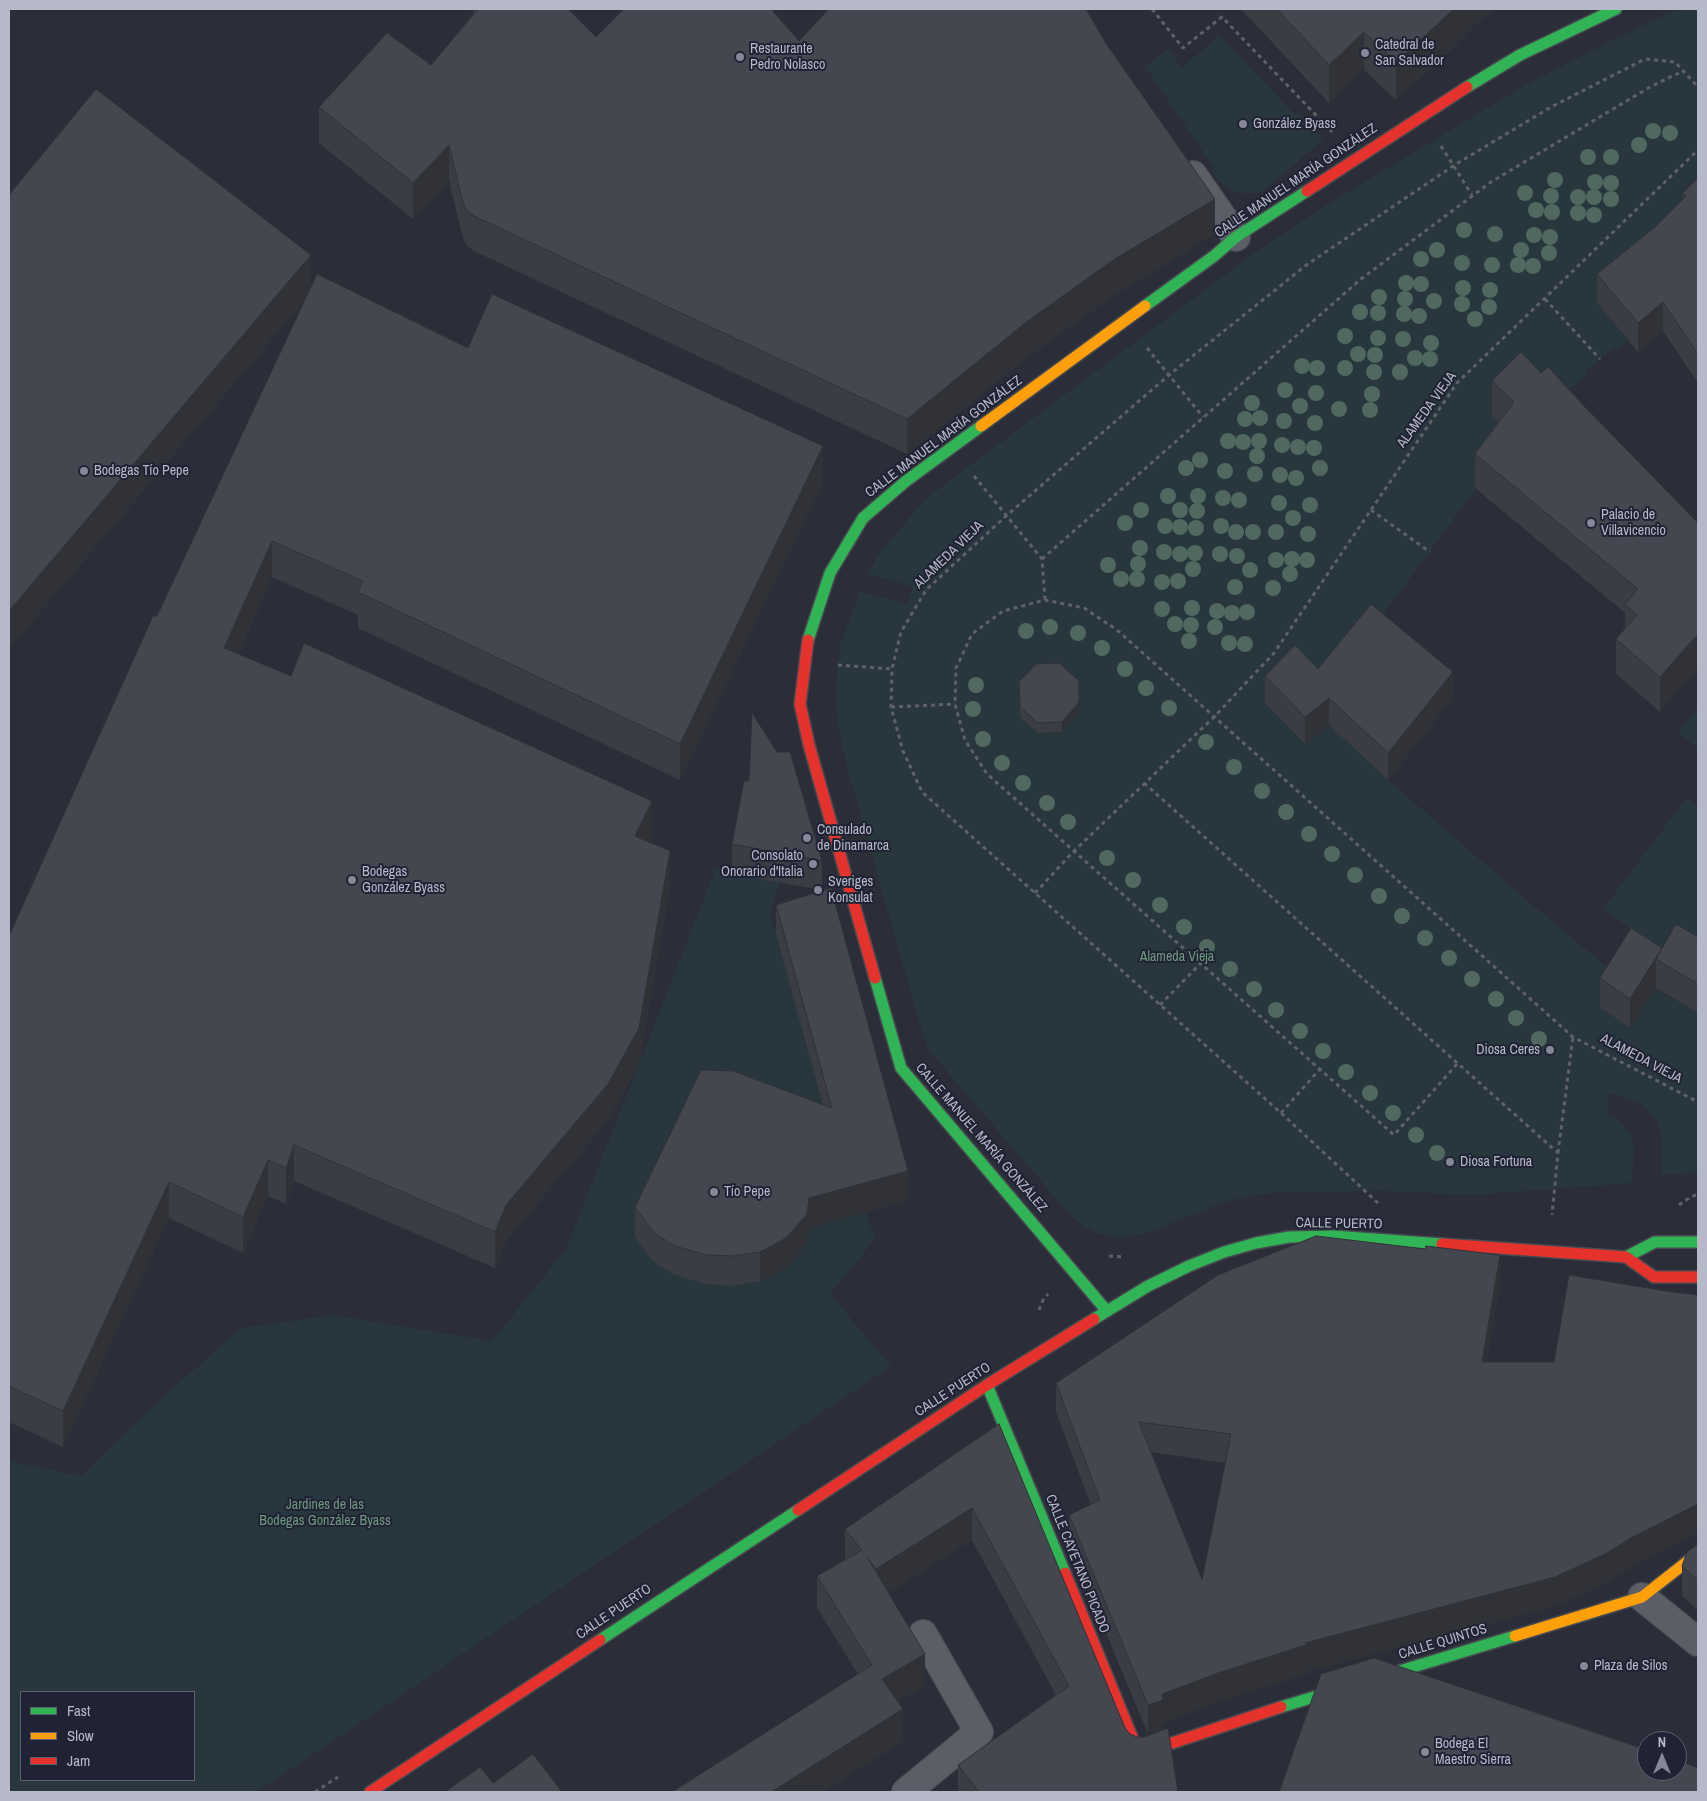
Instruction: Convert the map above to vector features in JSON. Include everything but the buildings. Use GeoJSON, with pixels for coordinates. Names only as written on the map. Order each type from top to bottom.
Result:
{"type":"FeatureCollection","features":[{"type":"Feature","properties":{"kind":"street","name":"CALLE MANUEL MARÍA GONZÁLEZ"},"geometry":{"type":"LineString","coordinates":[[1106,1310],[901,1068],[809,745],[800,704],[806,645],[830,573],[864,518],[906,481],[1214,256],[1236,237],[1356,157],[1520,55],[1616,9]]}},
{"type":"Feature","properties":{"kind":"street"},"geometry":{"type":"LineString","coordinates":[[1181,158],[1236,237]]}},
{"type":"Feature","properties":{"kind":"street","name":"CALLE PUERTO"},"geometry":{"type":"LineString","coordinates":[[370,1792],[987,1385],[1106,1310],[1148,1286],[1189,1266],[1256,1243],[1289,1237],[1333,1236],[1626,1257]]}},
{"type":"Feature","properties":{"kind":"street"},"geometry":{"type":"LineString","coordinates":[[1698,1242],[1655,1242],[1626,1257],[1654,1277],[1698,1277]]}},
{"type":"Feature","properties":{"kind":"street","name":"CALLE CAYETANO PICADO"},"geometry":{"type":"LineString","coordinates":[[987,1385],[1139,1754]]}},
{"type":"Feature","properties":{"kind":"street"},"geometry":{"type":"LineString","coordinates":[[1698,1553],[1642,1597],[1698,1642]]}},
{"type":"Feature","properties":{"kind":"street","name":"CALLE QUINTOS"},"geometry":{"type":"LineString","coordinates":[[1139,1754],[1260,1714],[1642,1597]]}},
{"type":"Feature","properties":{"kind":"street"},"geometry":{"type":"LineString","coordinates":[[906,1792],[980,1732],[923,1634]]}},
{"type":"Feature","properties":{"kind":"path"},"geometry":{"type":"LineString","coordinates":[[1152,9],[1183,48],[1222,17],[1356,157]]}},
{"type":"Feature","properties":{"kind":"path","name":"ALAMEDA VIEJA"},"geometry":{"type":"LineString","coordinates":[[1378,1203],[1281,1113],[922,792],[903,751],[891,707],[892,669],[901,632],[926,590],[1006,516],[1169,374],[1305,266],[1453,166],[1551,107],[1645,59],[1674,62],[1698,87]]}},
{"type":"Feature","properties":{"kind":"path"},"geometry":{"type":"LineString","coordinates":[[1042,558],[1361,279],[1491,182],[1642,92],[1683,71]]}},
{"type":"Feature","properties":{"kind":"path"},"geometry":{"type":"LineString","coordinates":[[1422,115],[1472,195]]}},
{"type":"Feature","properties":{"kind":"path","name":"ALAMEDA VIEJA"},"geometry":{"type":"LineString","coordinates":[[1035,893],[1074,851],[1214,717],[1274,653],[1458,384],[1698,150]]}},
{"type":"Feature","properties":{"kind":"path"},"geometry":{"type":"LineString","coordinates":[[1545,299],[1600,359]]}},
{"type":"Feature","properties":{"kind":"path"},"geometry":{"type":"LineString","coordinates":[[1125,321],[1203,417]]}},
{"type":"Feature","properties":{"kind":"path"},"geometry":{"type":"LineString","coordinates":[[952,448],[1042,558],[1045,600]]}},
{"type":"Feature","properties":{"kind":"path"},"geometry":{"type":"LineString","coordinates":[[1371,510],[1430,552]]}},
{"type":"Feature","properties":{"kind":"path","name":"ALAMEDA VIEJA"},"geometry":{"type":"LineString","coordinates":[[1458,1064],[1394,1135],[987,774],[965,740],[954,704],[956,668],[972,634],[1003,611],[1045,600],[1084,608],[1117,630],[1574,1037],[1698,1102]]}},
{"type":"Feature","properties":{"kind":"path"},"geometry":{"type":"LineString","coordinates":[[803,662],[892,669]]}},
{"type":"Feature","properties":{"kind":"path"},"geometry":{"type":"LineString","coordinates":[[891,707],[954,704]]}},
{"type":"Feature","properties":{"kind":"path"},"geometry":{"type":"LineString","coordinates":[[1144,783],[1558,1153]]}},
{"type":"Feature","properties":{"kind":"path"},"geometry":{"type":"LineString","coordinates":[[1160,1005],[1201,963]]}},
{"type":"Feature","properties":{"kind":"path"},"geometry":{"type":"LineString","coordinates":[[1552,1218],[1558,1153],[1574,1037]]}},
{"type":"Feature","properties":{"kind":"path"},"geometry":{"type":"LineString","coordinates":[[1281,1113],[1320,1069]]}},
{"type":"Feature","properties":{"kind":"green space","name":"Alameda Vieja"},"geometry":{"type":"Polygon","coordinates":[[[1683,9],[1698,9],[1698,207],[1601,308],[1628,341],[1616,350],[1614,347],[1585,372],[1587,375],[1514,437],[1371,631],[1329,725],[1388,780],[1619,977],[1655,988],[1698,1013],[1698,1172],[1661,1175],[1662,1148],[1660,1129],[1656,1120],[1643,1104],[1626,1097],[1609,1094],[1607,1115],[1615,1117],[1624,1125],[1631,1135],[1634,1144],[1632,1183],[1473,1195],[1385,1191],[1283,1192],[1254,1195],[1228,1201],[1138,1235],[1119,1237],[1097,1233],[1083,1226],[1072,1217],[931,1053],[923,1036],[849,774],[839,732],[836,708],[836,683],[840,645],[860,591],[907,605],[913,587],[868,573],[881,551],[932,494],[1254,253],[1317,211],[1527,84],[1615,39],[1661,17],[1683,9]]]}},
{"type":"Feature","properties":{"kind":"green space"},"geometry":{"type":"Polygon","coordinates":[[[1219,35],[1296,116],[1299,113],[1323,139],[1293,166],[1257,193],[1239,193],[1227,188],[1216,179],[1213,173],[1216,171],[1145,66],[1169,48],[1181,69],[1219,35]]]}},
{"type":"Feature","properties":{"kind":"green space"},"geometry":{"type":"Polygon","coordinates":[[[1698,708],[1698,749],[1678,732],[1698,708]]]}},
{"type":"Feature","properties":{"kind":"green space"},"geometry":{"type":"Polygon","coordinates":[[[1687,797],[1698,806],[1698,967],[1673,958],[1603,909],[1687,797]]]}},
{"type":"Feature","properties":{"kind":"green space","name":"Jardines de las Bodegas González Byass"},"geometry":{"type":"Polygon","coordinates":[[[716,868],[780,882],[770,915],[875,1239],[830,1294],[891,1366],[257,1792],[9,1792],[9,1461],[81,1476],[163,1397],[241,1328],[333,1315],[492,1341],[566,1249],[716,868]]]}},
{"type":"Feature","properties":{"kind":"traffic: fast"},"geometry":{"type":"LineString","coordinates":[[1467,87],[1520,55],[1616,9]]}},
{"type":"Feature","properties":{"kind":"traffic: fast"},"geometry":{"type":"LineString","coordinates":[[1145,306],[1214,256],[1236,237],[1307,191]]}},
{"type":"Feature","properties":{"kind":"traffic: fast"},"geometry":{"type":"LineString","coordinates":[[808,640],[830,573],[863,518],[906,481],[981,426]]}},
{"type":"Feature","properties":{"kind":"traffic: fast"},"geometry":{"type":"LineString","coordinates":[[875,978],[901,1068],[1106,1310]]}},
{"type":"Feature","properties":{"kind":"traffic: fast"},"geometry":{"type":"LineString","coordinates":[[1094,1319],[1148,1286],[1189,1266],[1224,1252],[1256,1243],[1289,1237],[1333,1236],[1442,1244]]}},
{"type":"Feature","properties":{"kind":"traffic: fast"},"geometry":{"type":"LineString","coordinates":[[1626,1257],[1655,1242],[1698,1242]]}},
{"type":"Feature","properties":{"kind":"traffic: fast"},"geometry":{"type":"LineString","coordinates":[[987,1385],[1065,1573]]}},
{"type":"Feature","properties":{"kind":"traffic: fast"},"geometry":{"type":"LineString","coordinates":[[600,1640],[798,1510]]}},
{"type":"Feature","properties":{"kind":"traffic: fast"},"geometry":{"type":"LineString","coordinates":[[1281,1707],[1515,1636]]}},
{"type":"Feature","properties":{"kind":"traffic: slow"},"geometry":{"type":"LineString","coordinates":[[981,426],[1145,306]]}},
{"type":"Feature","properties":{"kind":"traffic: slow"},"geometry":{"type":"LineString","coordinates":[[1515,1636],[1642,1597],[1698,1553]]}},
{"type":"Feature","properties":{"kind":"traffic: jam"},"geometry":{"type":"LineString","coordinates":[[1307,191],[1467,87]]}},
{"type":"Feature","properties":{"kind":"traffic: jam"},"geometry":{"type":"LineString","coordinates":[[808,640],[800,704],[809,745],[875,978]]}},
{"type":"Feature","properties":{"kind":"traffic: jam"},"geometry":{"type":"LineString","coordinates":[[1442,1244],[1626,1257],[1654,1277],[1698,1277]]}},
{"type":"Feature","properties":{"kind":"traffic: jam"},"geometry":{"type":"LineString","coordinates":[[798,1510],[987,1385],[1094,1319]]}},
{"type":"Feature","properties":{"kind":"traffic: jam"},"geometry":{"type":"LineString","coordinates":[[1065,1573],[1139,1754],[1281,1707]]}},
{"type":"Feature","properties":{"kind":"traffic: jam"},"geometry":{"type":"LineString","coordinates":[[370,1792],[600,1640]]}},
{"type":"Feature","properties":{"kind":"place","name":"Catedral de San Salvador"},"geometry":{"type":"Point","coordinates":[1365,53]}},
{"type":"Feature","properties":{"kind":"place","name":"Restaurante Pedro Nolasco"},"geometry":{"type":"Point","coordinates":[740,57]}},
{"type":"Feature","properties":{"kind":"place","name":"González Byass"},"geometry":{"type":"Point","coordinates":[1243,124]}},
{"type":"Feature","properties":{"kind":"place","name":"Bodegas Tío Pepe"},"geometry":{"type":"Point","coordinates":[84,471]}},
{"type":"Feature","properties":{"kind":"place","name":"Palacio de Villavicencio"},"geometry":{"type":"Point","coordinates":[1591,523]}},
{"type":"Feature","properties":{"kind":"place","name":"Consulado de Dinamarca"},"geometry":{"type":"Point","coordinates":[807,838]}},
{"type":"Feature","properties":{"kind":"place","name":"Consolato Onorario d'Italia"},"geometry":{"type":"Point","coordinates":[813,864]}},
{"type":"Feature","properties":{"kind":"place","name":"Bodegas González Byass"},"geometry":{"type":"Point","coordinates":[352,880]}},
{"type":"Feature","properties":{"kind":"place","name":"Sveriges Konsulat"},"geometry":{"type":"Point","coordinates":[818,890]}},
{"type":"Feature","properties":{"kind":"place","name":"Diosa Ceres"},"geometry":{"type":"Point","coordinates":[1550,1050]}},
{"type":"Feature","properties":{"kind":"place","name":"Diosa Fortuna"},"geometry":{"type":"Point","coordinates":[1450,1162]}},
{"type":"Feature","properties":{"kind":"place","name":"Tío Pepe"},"geometry":{"type":"Point","coordinates":[714,1192]}},
{"type":"Feature","properties":{"kind":"place","name":"Plaza de Silos"},"geometry":{"type":"Point","coordinates":[1584,1666]}},
{"type":"Feature","properties":{"kind":"place","name":"Bodega El Maestro Sierra"},"geometry":{"type":"Point","coordinates":[1425,1752]}}]}
